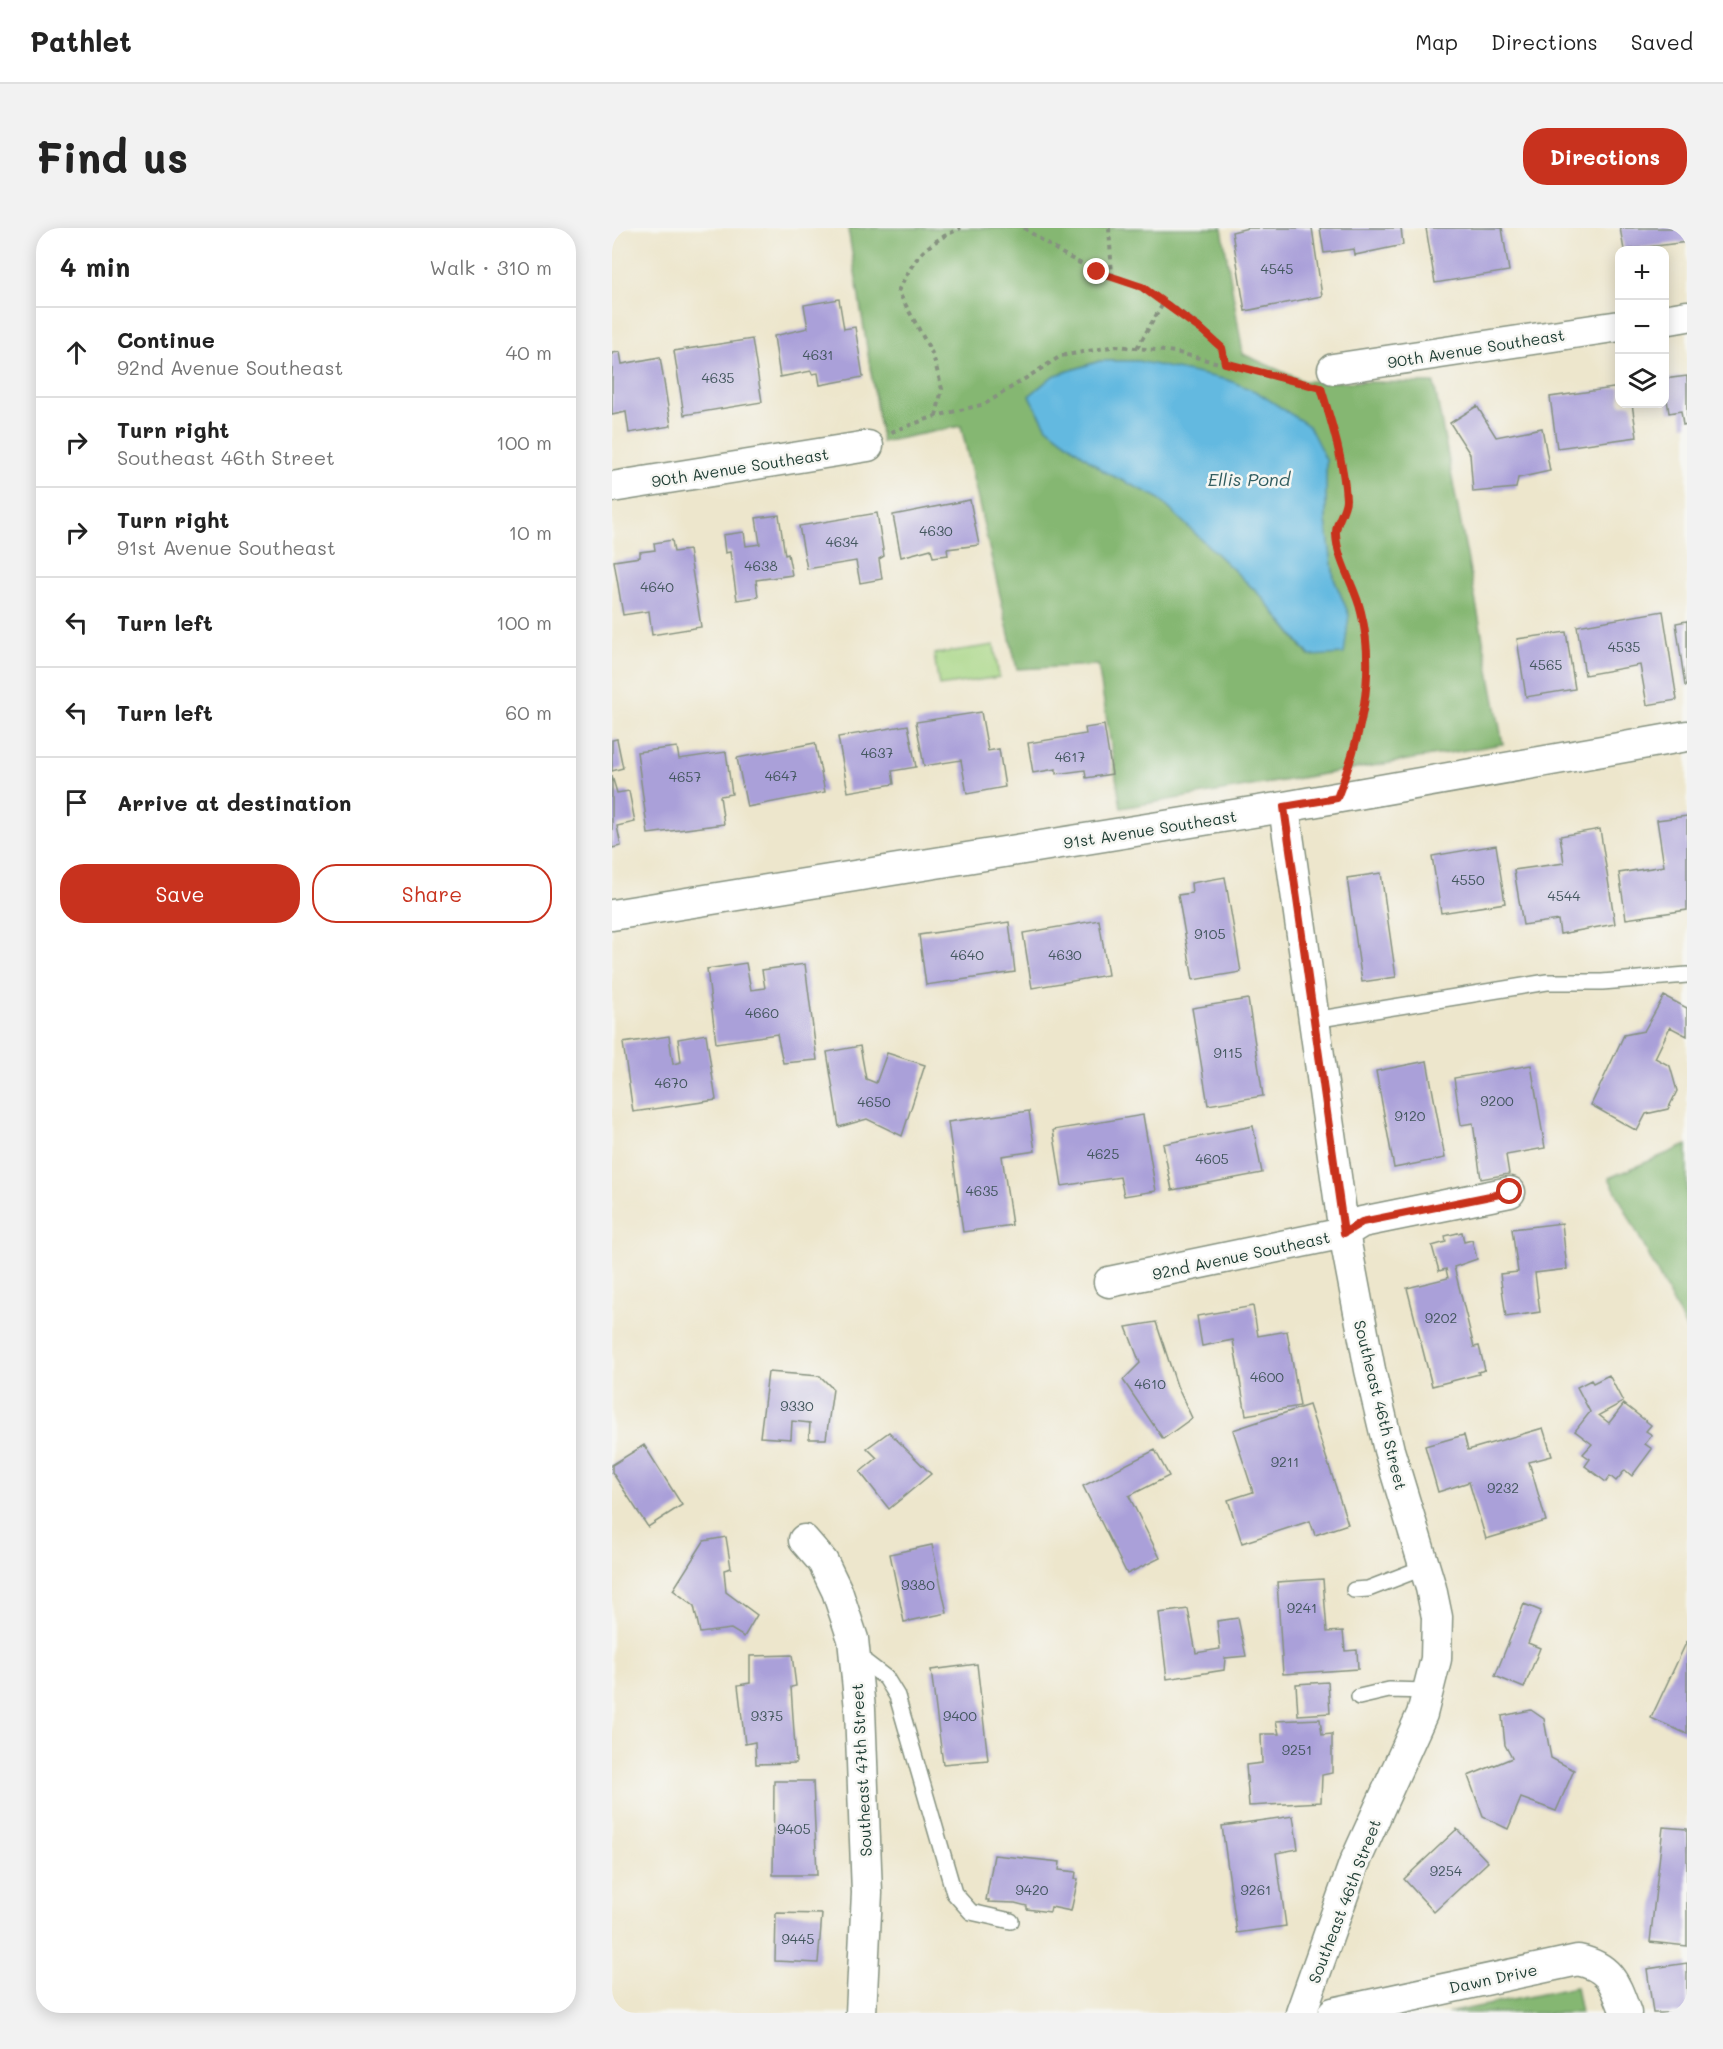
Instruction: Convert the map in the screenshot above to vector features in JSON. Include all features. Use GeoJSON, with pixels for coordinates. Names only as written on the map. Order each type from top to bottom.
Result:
{"type":"FeatureCollection","features":[{"type":"Feature","properties":{"kind":"street"},"geometry":{"type":"LineString","coordinates":[[1669,319],[1687,316]]}},
{"type":"Feature","properties":{"kind":"street","name":"90th Avenue Southeast"},"geometry":{"type":"LineString","coordinates":[[1333,369],[1615,327]]}},
{"type":"Feature","properties":{"kind":"street","name":"90th Avenue Southeast"},"geometry":{"type":"LineString","coordinates":[[612,487],[867,446]]}},
{"type":"Feature","properties":{"kind":"street","name":"91st Avenue Southeast"},"geometry":{"type":"LineString","coordinates":[[612,915],[1284,807],[1687,736]]}},
{"type":"Feature","properties":{"kind":"street","name":"Southeast 46th Street"},"geometry":{"type":"LineString","coordinates":[[1284,807],[1344,1233],[1370,1370],[1389,1450],[1425,1567],[1437,1617],[1436,1659],[1422,1714],[1354,1864],[1301,2013]]}},
{"type":"Feature","properties":{"kind":"street","name":"92nd Avenue Southeast"},"geometry":{"type":"LineString","coordinates":[[1109,1282],[1344,1233],[1362,1222],[1510,1192]]}},
{"type":"Feature","properties":{"kind":"street","name":"Southeast 47th Street"},"geometry":{"type":"LineString","coordinates":[[804,1540],[823,1562],[837,1591],[853,1640],[860,1710],[867,1893],[861,2013]]}},
{"type":"Feature","properties":{"kind":"street","name":"Dawn Drive"},"geometry":{"type":"LineString","coordinates":[[1333,2013],[1578,1960],[1594,1964],[1607,1972],[1626,2013]]}},
{"type":"Feature","properties":{"kind":"lane"},"geometry":{"type":"LineString","coordinates":[[1314,1020],[1547,981],[1602,982],[1687,975]]}},
{"type":"Feature","properties":{"kind":"lane"},"geometry":{"type":"LineString","coordinates":[[1354,1590],[1368,1589],[1425,1567]]}},
{"type":"Feature","properties":{"kind":"lane"},"geometry":{"type":"LineString","coordinates":[[854,1653],[885,1678],[897,1695],[954,1893],[971,1912],[1011,1921]]}},
{"type":"Feature","properties":{"kind":"lane"},"geometry":{"type":"LineString","coordinates":[[1359,1697],[1389,1689],[1428,1691]]}},
{"type":"Feature","properties":{"kind":"path"},"geometry":{"type":"LineString","coordinates":[[936,416],[942,389],[933,355],[898,291],[914,261],[934,241],[961,228]]}},
{"type":"Feature","properties":{"kind":"path"},"geometry":{"type":"LineString","coordinates":[[1024,228],[1069,258],[1097,272],[1112,275],[1142,287],[1222,348],[1225,363]]}},
{"type":"Feature","properties":{"kind":"path"},"geometry":{"type":"LineString","coordinates":[[1109,228],[1112,275]]}},
{"type":"Feature","properties":{"kind":"path"},"geometry":{"type":"LineString","coordinates":[[1137,348],[1164,302]]}},
{"type":"Feature","properties":{"kind":"path"},"geometry":{"type":"LineString","coordinates":[[867,446],[893,430],[985,404],[1061,356],[1116,346],[1175,352],[1321,388],[1335,433],[1346,501],[1335,532],[1343,563],[1361,611],[1367,652],[1365,697],[1358,737],[1337,798]]}},
{"type":"Feature","properties":{"kind":"green space"},"geometry":{"type":"Polygon","coordinates":[[[848,228],[1222,228],[1243,354],[1303,381],[1434,383],[1503,744],[1121,808],[1098,665],[1017,669],[961,426],[882,442],[848,228]],[[1099,361],[1053,376],[1029,396],[1047,427],[1105,472],[1157,497],[1261,596],[1309,656],[1349,615],[1334,579],[1326,521],[1326,460],[1138,361],[1099,361]]]}},
{"type":"Feature","properties":{"kind":"green space"},"geometry":{"type":"Polygon","coordinates":[[[994,645],[999,677],[939,686],[934,654],[994,645]]]}},
{"type":"Feature","properties":{"kind":"green space"},"geometry":{"type":"Polygon","coordinates":[[[1687,1145],[1687,1330],[1609,1178],[1687,1145]]]}},
{"type":"Feature","properties":{"kind":"green space"},"geometry":{"type":"Polygon","coordinates":[[[1576,1987],[1581,2013],[1447,2013],[1576,1987]]]}},
{"type":"Feature","properties":{"kind":"water","name":"Ellis Pond"},"geometry":{"type":"Polygon","coordinates":[[[1100,361],[1138,361],[1228,380],[1257,392],[1309,426],[1326,460],[1326,521],[1334,579],[1349,615],[1344,654],[1310,656],[1261,596],[1157,497],[1105,472],[1047,427],[1029,396],[1053,376],[1100,361]]]}},
{"type":"Feature","properties":{"kind":"building"},"geometry":{"type":"Polygon","coordinates":[[[1248,228],[1312,228],[1322,296],[1245,311],[1232,232],[1248,228]]]}},
{"type":"Feature","properties":{"kind":"building"},"geometry":{"type":"Polygon","coordinates":[[[1320,228],[1401,228],[1403,245],[1355,255],[1354,249],[1324,253],[1320,228]]]}},
{"type":"Feature","properties":{"kind":"building"},"geometry":{"type":"Polygon","coordinates":[[[1426,228],[1502,228],[1509,271],[1435,283],[1426,228]]]}},
{"type":"Feature","properties":{"kind":"building"},"geometry":{"type":"Polygon","coordinates":[[[1620,228],[1686,228],[1687,242],[1656,246],[1623,246],[1620,228]]]}},
{"type":"Feature","properties":{"kind":"building"},"geometry":{"type":"Polygon","coordinates":[[[839,299],[844,329],[855,327],[863,377],[820,385],[818,373],[812,374],[811,371],[780,377],[774,336],[808,328],[804,305],[839,299]]]}},
{"type":"Feature","properties":{"kind":"building"},"geometry":{"type":"Polygon","coordinates":[[[752,339],[762,402],[684,415],[674,351],[752,339]]]}},
{"type":"Feature","properties":{"kind":"building"},"geometry":{"type":"Polygon","coordinates":[[[620,352],[622,364],[660,357],[671,426],[629,433],[626,412],[612,415],[612,353],[620,352]]]}},
{"type":"Feature","properties":{"kind":"building"},"geometry":{"type":"Polygon","coordinates":[[[1687,376],[1687,424],[1683,425],[1681,411],[1669,413],[1669,378],[1687,376]]]}},
{"type":"Feature","properties":{"kind":"building"},"geometry":{"type":"Polygon","coordinates":[[[1615,388],[1615,408],[1633,408],[1637,437],[1557,448],[1550,397],[1615,388]]]}},
{"type":"Feature","properties":{"kind":"building"},"geometry":{"type":"Polygon","coordinates":[[[1477,406],[1496,437],[1542,428],[1550,471],[1518,478],[1516,488],[1473,492],[1470,454],[1450,423],[1477,406]]]}},
{"type":"Feature","properties":{"kind":"building"},"geometry":{"type":"Polygon","coordinates":[[[970,500],[979,545],[947,549],[948,555],[933,557],[931,549],[901,557],[893,515],[970,500]]]}},
{"type":"Feature","properties":{"kind":"building"},"geometry":{"type":"Polygon","coordinates":[[[877,513],[884,556],[879,559],[882,579],[860,583],[856,561],[807,569],[799,526],[877,513]]]}},
{"type":"Feature","properties":{"kind":"building"},"geometry":{"type":"Polygon","coordinates":[[[779,515],[785,555],[788,554],[792,575],[756,580],[758,597],[737,600],[730,552],[725,553],[723,535],[744,532],[746,546],[760,544],[756,518],[779,515]]]}},
{"type":"Feature","properties":{"kind":"building"},"geometry":{"type":"Polygon","coordinates":[[[672,540],[674,552],[689,550],[701,627],[652,635],[649,611],[623,615],[614,561],[640,557],[640,552],[655,550],[654,543],[672,540]]]}},
{"type":"Feature","properties":{"kind":"building"},"geometry":{"type":"Polygon","coordinates":[[[1663,611],[1677,700],[1647,705],[1640,665],[1585,675],[1577,626],[1663,611]]]}},
{"type":"Feature","properties":{"kind":"building"},"geometry":{"type":"Polygon","coordinates":[[[1687,621],[1687,686],[1685,686],[1676,623],[1687,621]]]}},
{"type":"Feature","properties":{"kind":"building"},"geometry":{"type":"Polygon","coordinates":[[[1566,632],[1575,689],[1526,697],[1517,639],[1566,632]]]}},
{"type":"Feature","properties":{"kind":"building"},"geometry":{"type":"Polygon","coordinates":[[[981,712],[988,751],[999,749],[1005,787],[967,794],[961,760],[924,766],[916,722],[981,712]]]}},
{"type":"Feature","properties":{"kind":"building"},"geometry":{"type":"Polygon","coordinates":[[[908,725],[916,767],[892,771],[894,784],[848,792],[838,737],[908,725]]]}},
{"type":"Feature","properties":{"kind":"building"},"geometry":{"type":"Polygon","coordinates":[[[1104,725],[1112,774],[1086,778],[1085,770],[1056,774],[1056,769],[1033,773],[1028,743],[1086,734],[1085,728],[1104,725]]]}},
{"type":"Feature","properties":{"kind":"building"},"geometry":{"type":"Polygon","coordinates":[[[617,739],[623,768],[612,771],[612,740],[617,739]]]}},
{"type":"Feature","properties":{"kind":"building"},"geometry":{"type":"Polygon","coordinates":[[[815,743],[825,792],[747,807],[737,758],[815,743]]]}},
{"type":"Feature","properties":{"kind":"building"},"geometry":{"type":"Polygon","coordinates":[[[677,747],[679,759],[726,752],[732,794],[720,796],[724,824],[648,834],[637,752],[677,747]]]}},
{"type":"Feature","properties":{"kind":"building"},"geometry":{"type":"Polygon","coordinates":[[[612,776],[617,793],[629,791],[635,822],[617,826],[621,846],[612,848],[612,776]]]}},
{"type":"Feature","properties":{"kind":"building"},"geometry":{"type":"Polygon","coordinates":[[[1687,816],[1687,910],[1626,919],[1619,873],[1664,866],[1657,820],[1687,816]]]}},
{"type":"Feature","properties":{"kind":"building"},"geometry":{"type":"Polygon","coordinates":[[[1600,829],[1615,924],[1560,934],[1558,920],[1523,925],[1514,870],[1564,863],[1560,836],[1600,829]]]}},
{"type":"Feature","properties":{"kind":"building"},"geometry":{"type":"Polygon","coordinates":[[[1496,845],[1505,903],[1441,913],[1432,856],[1496,845]]]}},
{"type":"Feature","properties":{"kind":"building"},"geometry":{"type":"Polygon","coordinates":[[[1381,873],[1396,977],[1362,982],[1347,878],[1381,873]]]}},
{"type":"Feature","properties":{"kind":"building"},"geometry":{"type":"Polygon","coordinates":[[[1225,877],[1241,972],[1193,980],[1178,895],[1192,893],[1191,883],[1225,877]]]}},
{"type":"Feature","properties":{"kind":"building"},"geometry":{"type":"Polygon","coordinates":[[[1099,920],[1108,975],[1032,988],[1023,933],[1099,920]]]}},
{"type":"Feature","properties":{"kind":"building"},"geometry":{"type":"Polygon","coordinates":[[[1009,922],[1015,972],[926,985],[919,935],[1009,922]]]}},
{"type":"Feature","properties":{"kind":"building"},"geometry":{"type":"Polygon","coordinates":[[[746,963],[751,990],[765,988],[762,970],[805,964],[817,1060],[783,1063],[777,1034],[716,1043],[707,969],[746,963]]]}},
{"type":"Feature","properties":{"kind":"building"},"geometry":{"type":"Polygon","coordinates":[[[1664,996],[1687,1008],[1687,1036],[1670,1027],[1655,1058],[1670,1066],[1677,1091],[1668,1109],[1646,1114],[1637,1131],[1591,1105],[1624,1035],[1644,1031],[1664,996]]]}},
{"type":"Feature","properties":{"kind":"building"},"geometry":{"type":"Polygon","coordinates":[[[1248,999],[1263,1096],[1208,1105],[1192,1008],[1248,999]]]}},
{"type":"Feature","properties":{"kind":"building"},"geometry":{"type":"Polygon","coordinates":[[[706,1034],[716,1100],[633,1112],[623,1043],[669,1036],[673,1064],[681,1062],[678,1039],[706,1034]]]}},
{"type":"Feature","properties":{"kind":"building"},"geometry":{"type":"Polygon","coordinates":[[[860,1046],[866,1079],[876,1083],[887,1053],[925,1065],[902,1136],[867,1119],[839,1127],[827,1052],[860,1046]]]}},
{"type":"Feature","properties":{"kind":"building"},"geometry":{"type":"Polygon","coordinates":[[[1427,1061],[1445,1158],[1394,1168],[1376,1071],[1427,1061]]]}},
{"type":"Feature","properties":{"kind":"building"},"geometry":{"type":"Polygon","coordinates":[[[1531,1065],[1545,1148],[1506,1155],[1509,1174],[1481,1179],[1473,1123],[1461,1125],[1454,1078],[1531,1065]]]}},
{"type":"Feature","properties":{"kind":"building"},"geometry":{"type":"Polygon","coordinates":[[[1029,1111],[1035,1151],[1002,1156],[1012,1225],[963,1232],[948,1122],[1029,1111]]]}},
{"type":"Feature","properties":{"kind":"building"},"geometry":{"type":"Polygon","coordinates":[[[1143,1115],[1156,1191],[1124,1196],[1120,1177],[1062,1186],[1053,1130],[1143,1115]]]}},
{"type":"Feature","properties":{"kind":"building"},"geometry":{"type":"Polygon","coordinates":[[[1253,1126],[1262,1173],[1172,1190],[1163,1144],[1253,1126]]]}},
{"type":"Feature","properties":{"kind":"building"},"geometry":{"type":"Polygon","coordinates":[[[1562,1223],[1567,1269],[1535,1273],[1540,1312],[1506,1317],[1500,1274],[1518,1272],[1512,1229],[1562,1223]]]}},
{"type":"Feature","properties":{"kind":"building"},"geometry":{"type":"Polygon","coordinates":[[[1462,1232],[1464,1242],[1472,1240],[1477,1259],[1454,1267],[1474,1347],[1479,1346],[1485,1370],[1478,1372],[1479,1374],[1432,1386],[1407,1288],[1448,1278],[1446,1269],[1439,1271],[1432,1246],[1446,1242],[1445,1236],[1462,1232]]]}},
{"type":"Feature","properties":{"kind":"building"},"geometry":{"type":"Polygon","coordinates":[[[1253,1306],[1258,1336],[1287,1331],[1300,1406],[1246,1415],[1233,1340],[1202,1346],[1197,1316],[1253,1306]]]}},
{"type":"Feature","properties":{"kind":"building"},"geometry":{"type":"Polygon","coordinates":[[[1156,1322],[1177,1386],[1192,1418],[1163,1439],[1123,1380],[1140,1363],[1126,1327],[1156,1322]]]}},
{"type":"Feature","properties":{"kind":"building"},"geometry":{"type":"Polygon","coordinates":[[[768,1372],[820,1376],[833,1389],[826,1439],[809,1439],[810,1423],[792,1421],[791,1439],[760,1437],[768,1372]]]}},
{"type":"Feature","properties":{"kind":"building"},"geometry":{"type":"Polygon","coordinates":[[[1609,1375],[1623,1402],[1599,1415],[1609,1423],[1624,1404],[1651,1425],[1646,1431],[1652,1435],[1645,1444],[1652,1449],[1632,1476],[1625,1470],[1616,1481],[1610,1476],[1606,1482],[1585,1466],[1590,1459],[1583,1454],[1592,1444],[1575,1431],[1590,1412],[1577,1387],[1591,1380],[1593,1383],[1609,1375]]]}},
{"type":"Feature","properties":{"kind":"building"},"geometry":{"type":"Polygon","coordinates":[[[1309,1405],[1348,1524],[1315,1535],[1310,1521],[1242,1543],[1228,1500],[1253,1492],[1233,1430],[1309,1405]]]}},
{"type":"Feature","properties":{"kind":"building"},"geometry":{"type":"Polygon","coordinates":[[[1543,1428],[1552,1456],[1529,1462],[1546,1521],[1486,1539],[1469,1482],[1438,1492],[1425,1446],[1464,1435],[1468,1450],[1543,1428]]]}},
{"type":"Feature","properties":{"kind":"building"},"geometry":{"type":"Polygon","coordinates":[[[889,1432],[931,1474],[889,1509],[860,1472],[877,1458],[867,1448],[889,1432]]]}},
{"type":"Feature","properties":{"kind":"building"},"geometry":{"type":"Polygon","coordinates":[[[644,1445],[682,1505],[648,1527],[612,1472],[612,1465],[644,1445]]]}},
{"type":"Feature","properties":{"kind":"building"},"geometry":{"type":"Polygon","coordinates":[[[1155,1450],[1169,1476],[1129,1496],[1160,1558],[1127,1574],[1083,1486],[1155,1450]]]}},
{"type":"Feature","properties":{"kind":"building"},"geometry":{"type":"Polygon","coordinates":[[[726,1537],[731,1568],[724,1570],[726,1592],[757,1615],[744,1637],[731,1629],[700,1633],[694,1606],[673,1590],[704,1541],[726,1537]]]}},
{"type":"Feature","properties":{"kind":"building"},"geometry":{"type":"Polygon","coordinates":[[[932,1545],[947,1613],[904,1622],[890,1554],[932,1545]]]}},
{"type":"Feature","properties":{"kind":"building"},"geometry":{"type":"Polygon","coordinates":[[[1323,1579],[1327,1632],[1343,1631],[1345,1651],[1357,1650],[1358,1669],[1283,1674],[1277,1582],[1323,1579]]]}},
{"type":"Feature","properties":{"kind":"building"},"geometry":{"type":"Polygon","coordinates":[[[1524,1604],[1541,1611],[1528,1643],[1540,1648],[1524,1688],[1495,1676],[1524,1604]]]}},
{"type":"Feature","properties":{"kind":"building"},"geometry":{"type":"Polygon","coordinates":[[[1188,1609],[1196,1653],[1220,1649],[1217,1621],[1238,1618],[1246,1656],[1225,1658],[1224,1670],[1167,1679],[1159,1613],[1188,1609]]]}},
{"type":"Feature","properties":{"kind":"building"},"geometry":{"type":"Polygon","coordinates":[[[1687,1641],[1687,1734],[1651,1718],[1687,1641]]]}},
{"type":"Feature","properties":{"kind":"building"},"geometry":{"type":"Polygon","coordinates":[[[792,1655],[796,1686],[791,1687],[796,1763],[756,1764],[755,1742],[745,1744],[738,1685],[750,1683],[750,1656],[792,1655]]]}},
{"type":"Feature","properties":{"kind":"building"},"geometry":{"type":"Polygon","coordinates":[[[977,1664],[988,1760],[943,1764],[931,1670],[977,1664]]]}},
{"type":"Feature","properties":{"kind":"building"},"geometry":{"type":"Polygon","coordinates":[[[1328,1682],[1330,1713],[1298,1715],[1296,1684],[1328,1682]]]}},
{"type":"Feature","properties":{"kind":"building"},"geometry":{"type":"Polygon","coordinates":[[[1531,1710],[1544,1719],[1551,1758],[1574,1770],[1556,1811],[1521,1798],[1508,1829],[1483,1817],[1468,1776],[1512,1758],[1505,1745],[1502,1716],[1531,1710]]]}},
{"type":"Feature","properties":{"kind":"building"},"geometry":{"type":"Polygon","coordinates":[[[1320,1719],[1322,1735],[1332,1734],[1332,1773],[1322,1775],[1321,1802],[1249,1806],[1246,1765],[1262,1763],[1261,1734],[1279,1734],[1276,1721],[1320,1719]]]}},
{"type":"Feature","properties":{"kind":"building"},"geometry":{"type":"Polygon","coordinates":[[[774,1781],[813,1781],[817,1875],[773,1875],[774,1781]]]}},
{"type":"Feature","properties":{"kind":"building"},"geometry":{"type":"Polygon","coordinates":[[[1293,1816],[1298,1849],[1276,1853],[1286,1926],[1237,1933],[1222,1826],[1293,1816]]]}},
{"type":"Feature","properties":{"kind":"building"},"geometry":{"type":"Polygon","coordinates":[[[1663,1827],[1687,1829],[1687,1946],[1650,1942],[1663,1827]]]}},
{"type":"Feature","properties":{"kind":"building"},"geometry":{"type":"Polygon","coordinates":[[[1457,1829],[1488,1862],[1434,1912],[1404,1879],[1457,1829]]]}},
{"type":"Feature","properties":{"kind":"building"},"geometry":{"type":"Polygon","coordinates":[[[994,1855],[1060,1862],[1059,1870],[1076,1872],[1075,1879],[1078,1879],[1071,1911],[1051,1907],[1050,1912],[1027,1909],[1027,1906],[1015,1903],[988,1902],[989,1900],[986,1900],[994,1855]]]}},
{"type":"Feature","properties":{"kind":"building"},"geometry":{"type":"Polygon","coordinates":[[[776,1913],[822,1914],[818,1963],[775,1961],[776,1913]]]}},
{"type":"Feature","properties":{"kind":"building"},"geometry":{"type":"Polygon","coordinates":[[[1687,1963],[1687,2013],[1653,2013],[1647,1969],[1687,1963]]]}},
{"type":"Feature","properties":{"kind":"route"},"geometry":{"type":"LineString","coordinates":[[1097,272],[1112,275],[1142,287],[1203,331],[1222,348],[1225,363],[1321,388],[1335,433],[1346,501],[1335,532],[1343,563],[1361,611],[1367,652],[1365,697],[1352,760],[1337,798],[1284,807],[1344,1233],[1362,1222],[1510,1192]]}}]}
